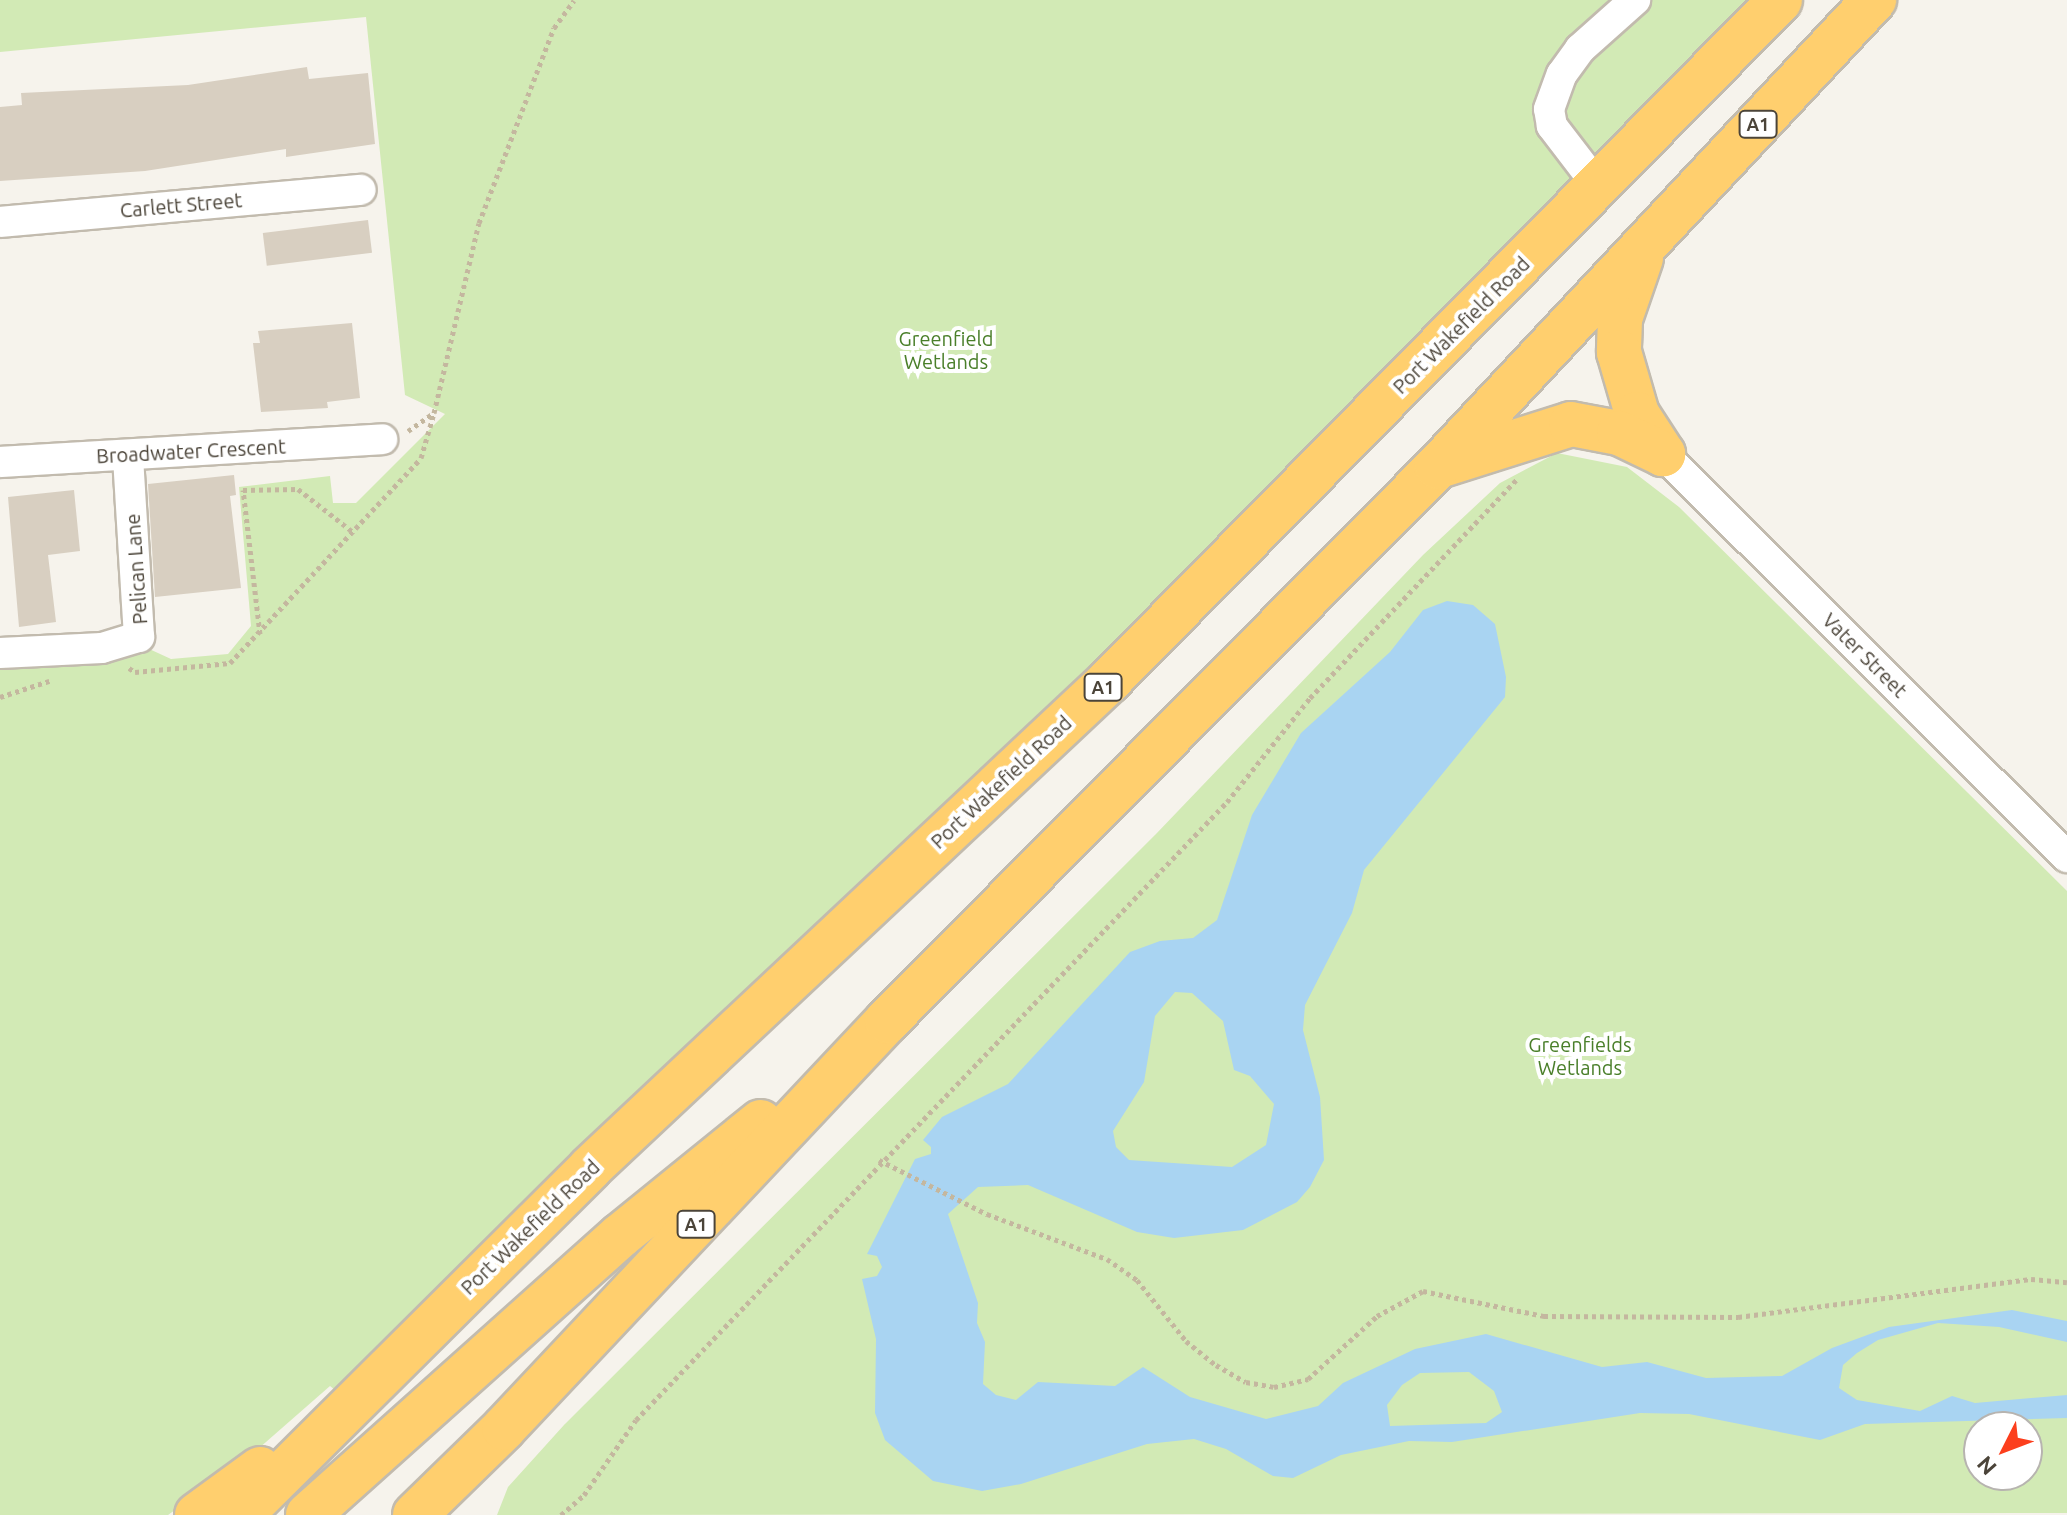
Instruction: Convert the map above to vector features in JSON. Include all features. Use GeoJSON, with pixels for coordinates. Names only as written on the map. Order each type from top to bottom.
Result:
{"type":"FeatureCollection","features":[{"type":"Feature","properties":{"kind":"highway","name":"Port Wakefield Road"},"geometry":{"type":"LineString","coordinates":[[241,1515],[590,1168],[1109,681],[1780,0]]}},
{"type":"Feature","properties":{"kind":"highway","name":"A1"},"geometry":{"type":"LineString","coordinates":[[415,1515],[504,1428],[887,1021],[1437,467],[1874,0]]}},
{"type":"Feature","properties":{"kind":"highway"},"geometry":{"type":"LineString","coordinates":[[1643,247],[1617,335],[1622,371],[1637,414],[1663,454]]}},
{"type":"Feature","properties":{"kind":"highway"},"geometry":{"type":"LineString","coordinates":[[1437,467],[1571,424],[1599,428],[1663,454]]}},
{"type":"Feature","properties":{"kind":"highway"},"geometry":{"type":"LineString","coordinates":[[308,1515],[620,1236],[887,1021]]}},
{"type":"Feature","properties":{"kind":"highway"},"geometry":{"type":"LineString","coordinates":[[197,1515],[351,1403]]}},
{"type":"Feature","properties":{"kind":"highway"},"geometry":{"type":"LineString","coordinates":[[458,1515],[464,1493],[504,1428]]}},
{"type":"Feature","properties":{"kind":"street"},"geometry":{"type":"LineString","coordinates":[[1598,186],[1552,126],[1549,109],[1562,74],[1580,49],[1635,0]]}},
{"type":"Feature","properties":{"kind":"street","name":"Carlett Street"},"geometry":{"type":"LineString","coordinates":[[0,222],[361,190]]}},
{"type":"Feature","properties":{"kind":"street","name":"Broadwater Crescent"},"geometry":{"type":"LineString","coordinates":[[0,462],[382,439]]}},
{"type":"Feature","properties":{"kind":"street","name":"Vater Street"},"geometry":{"type":"LineString","coordinates":[[1663,454],[2067,857]]}},
{"type":"Feature","properties":{"kind":"street","name":"Pelican Lane"},"geometry":{"type":"LineString","coordinates":[[0,653],[102,648],[134,642],[141,630],[128,455]]}},
{"type":"Feature","properties":{"kind":"path"},"geometry":{"type":"LineString","coordinates":[[120,674],[230,663],[260,635],[421,458],[479,223],[554,28],[574,0]]}},
{"type":"Feature","properties":{"kind":"path"},"geometry":{"type":"LineString","coordinates":[[382,439],[403,433],[434,413]]}},
{"type":"Feature","properties":{"kind":"path"},"geometry":{"type":"LineString","coordinates":[[561,1515],[584,1495],[636,1420],[879,1160],[1227,802],[1310,698],[1530,465],[1536,434]]}},
{"type":"Feature","properties":{"kind":"path"},"geometry":{"type":"LineString","coordinates":[[260,635],[243,490],[298,489],[353,532]]}},
{"type":"Feature","properties":{"kind":"path"},"geometry":{"type":"LineString","coordinates":[[102,648],[135,672]]}},
{"type":"Feature","properties":{"kind":"path"},"geometry":{"type":"LineString","coordinates":[[0,697],[63,680]]}},
{"type":"Feature","properties":{"kind":"path"},"geometry":{"type":"LineString","coordinates":[[879,1160],[987,1214],[1107,1259],[1137,1280],[1186,1341],[1216,1365],[1246,1382],[1274,1387],[1308,1379],[1377,1316],[1423,1291],[1544,1316],[1738,1317],[2031,1279],[2067,1282]]}},
{"type":"Feature","properties":{"kind":"green space","name":"Greenfield Wetlands"},"geometry":{"type":"Polygon","coordinates":[[[0,0],[1780,0],[351,1403],[330,1386],[249,1457],[168,1515],[0,1515],[0,653],[134,642],[171,659],[228,654],[251,626],[239,487],[330,476],[333,503],[356,503],[445,414],[405,395],[366,17],[0,52],[0,0]]]}},
{"type":"Feature","properties":{"kind":"green space","name":"Greenfields Wetlands"},"geometry":{"type":"Polygon","coordinates":[[[1557,453],[1627,467],[1679,507],[2067,891],[2067,1513],[497,1515],[508,1487],[564,1425],[1156,834],[1423,555],[1500,483],[1557,453]]]}},
{"type":"Feature","properties":{"kind":"water"},"geometry":{"type":"Polygon","coordinates":[[[1447,601],[1473,605],[1495,624],[1506,677],[1505,697],[1364,870],[1352,913],[1305,1005],[1303,1030],[1320,1097],[1324,1160],[1310,1187],[1297,1202],[1243,1230],[1174,1238],[1137,1232],[1028,1185],[978,1187],[948,1214],[978,1303],[977,1323],[985,1342],[983,1384],[996,1395],[1016,1400],[1038,1382],[1115,1386],[1143,1367],[1190,1397],[1266,1419],[1318,1406],[1343,1383],[1415,1349],[1486,1334],[1602,1367],[1647,1362],[1706,1378],[1782,1376],[1832,1348],[1889,1327],[2012,1310],[2067,1321],[2067,1342],[1999,1327],[1938,1323],[1878,1340],[1857,1353],[1843,1365],[1839,1388],[1857,1400],[1920,1411],[1952,1396],[1975,1403],[2067,1395],[2067,1418],[2043,1419],[2043,1411],[1963,1411],[1963,1421],[1865,1424],[1820,1440],[1689,1414],[1640,1413],[1452,1442],[1409,1441],[1341,1455],[1293,1478],[1273,1476],[1226,1449],[1194,1439],[1147,1444],[1021,1484],[982,1491],[933,1481],[885,1440],[875,1413],[876,1339],[862,1279],[877,1276],[882,1267],[877,1256],[867,1254],[915,1159],[931,1154],[931,1147],[923,1140],[942,1117],[1008,1084],[1130,952],[1160,941],[1193,938],[1217,920],[1252,815],[1301,733],[1390,652],[1423,610],[1447,601]],[[1175,992],[1155,1016],[1144,1082],[1113,1131],[1116,1147],[1129,1160],[1232,1167],[1266,1145],[1274,1104],[1250,1076],[1234,1070],[1223,1021],[1192,993],[1175,992]],[[1469,1372],[1420,1373],[1402,1385],[1387,1405],[1390,1426],[1486,1423],[1502,1412],[1494,1391],[1469,1372]]]}},
{"type":"Feature","properties":{"kind":"building"},"geometry":{"type":"Polygon","coordinates":[[[307,67],[309,79],[368,73],[375,144],[286,157],[286,149],[145,171],[0,181],[0,107],[22,105],[21,93],[188,85],[307,67]]]}},
{"type":"Feature","properties":{"kind":"building"},"geometry":{"type":"Polygon","coordinates":[[[368,220],[372,253],[267,266],[263,233],[368,220]]]}},
{"type":"Feature","properties":{"kind":"building"},"geometry":{"type":"Polygon","coordinates":[[[352,323],[360,398],[327,402],[328,408],[261,412],[253,343],[260,343],[258,331],[352,323]]]}},
{"type":"Feature","properties":{"kind":"building"},"geometry":{"type":"Polygon","coordinates":[[[234,475],[236,495],[230,496],[241,588],[155,597],[148,484],[234,475]]]}},
{"type":"Feature","properties":{"kind":"building"},"geometry":{"type":"Polygon","coordinates":[[[74,490],[80,551],[48,555],[56,622],[19,627],[8,497],[74,490]]]}}]}
